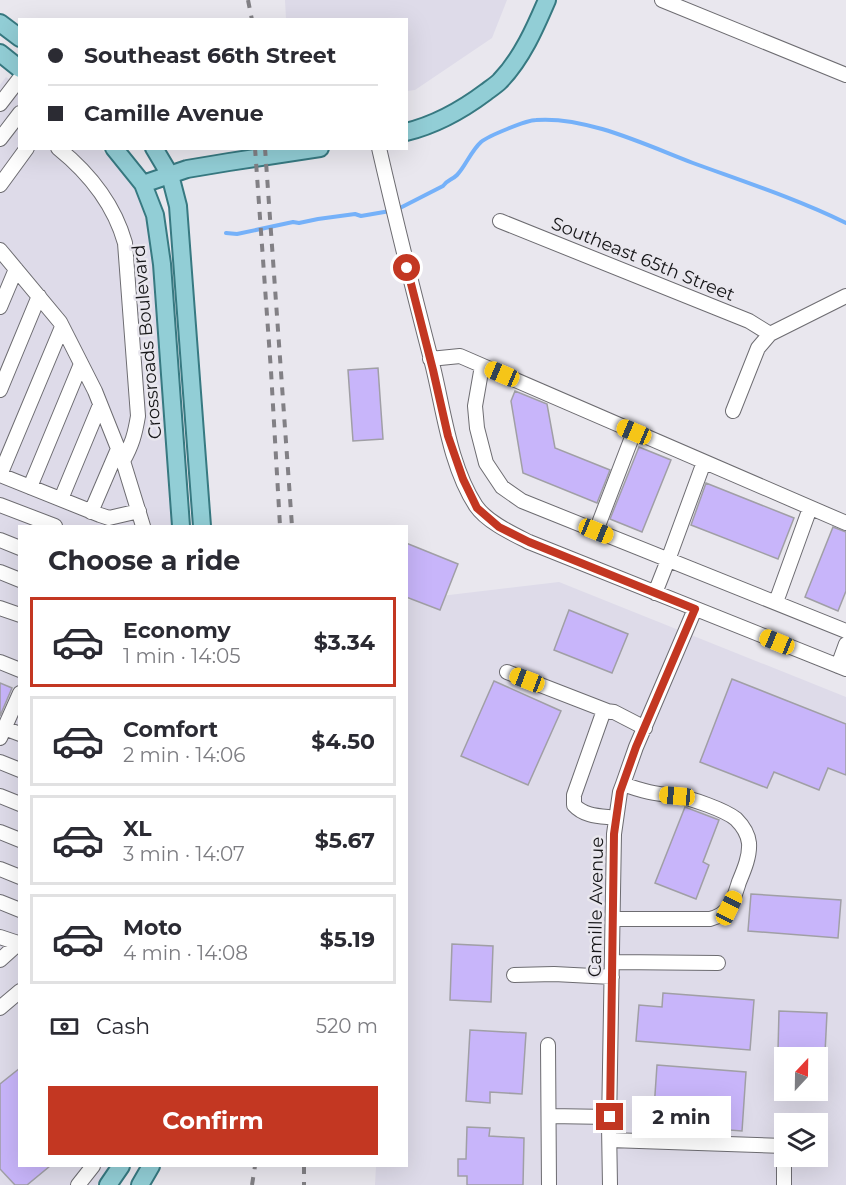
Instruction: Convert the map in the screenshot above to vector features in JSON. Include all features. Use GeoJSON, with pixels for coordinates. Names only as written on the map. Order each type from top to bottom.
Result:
{"type":"FeatureCollection","features":[{"type":"Feature","properties":{"kind":"main road"},"geometry":{"type":"LineString","coordinates":[[408,131],[452,114],[472,103],[500,81],[522,51],[548,0]]}},
{"type":"Feature","properties":{"kind":"main road"},"geometry":{"type":"LineString","coordinates":[[0,23],[18,36]]}},
{"type":"Feature","properties":{"kind":"main road"},"geometry":{"type":"LineString","coordinates":[[0,53],[18,67]]}},
{"type":"Feature","properties":{"kind":"main road","name":"Crossroads Boulevard"},"geometry":{"type":"LineString","coordinates":[[116,150],[143,184],[155,215],[162,264],[182,525]]}},
{"type":"Feature","properties":{"kind":"main road"},"geometry":{"type":"LineString","coordinates":[[155,150],[170,175],[178,206],[202,525]]}},
{"type":"Feature","properties":{"kind":"main road"},"geometry":{"type":"LineString","coordinates":[[143,184],[187,169],[307,150]]}},
{"type":"Feature","properties":{"kind":"main road"},"geometry":{"type":"LineString","coordinates":[[108,1185],[121,1167]]}},
{"type":"Feature","properties":{"kind":"street"},"geometry":{"type":"LineString","coordinates":[[662,0],[846,75]]}},
{"type":"Feature","properties":{"kind":"street"},"geometry":{"type":"LineString","coordinates":[[0,104],[18,81]]}},
{"type":"Feature","properties":{"kind":"street"},"geometry":{"type":"LineString","coordinates":[[0,139],[18,116]]}},
{"type":"Feature","properties":{"kind":"street"},"geometry":{"type":"LineString","coordinates":[[0,185],[26,150]]}},
{"type":"Feature","properties":{"kind":"street"},"geometry":{"type":"LineString","coordinates":[[60,150],[87,174],[100,192],[116,218],[125,243],[138,416],[132,445],[120,455],[91,512]]}},
{"type":"Feature","properties":{"kind":"street"},"geometry":{"type":"LineString","coordinates":[[379,150],[448,436],[463,479],[477,508],[499,527],[529,542],[842,667],[846,644]]}},
{"type":"Feature","properties":{"kind":"street","name":"Southeast 65th Street"},"geometry":{"type":"LineString","coordinates":[[500,221],[749,321],[770,334]]}},
{"type":"Feature","properties":{"kind":"street"},"geometry":{"type":"LineString","coordinates":[[0,250],[60,322],[95,391],[120,455],[143,525]]}},
{"type":"Feature","properties":{"kind":"street"},"geometry":{"type":"LineString","coordinates":[[0,308],[16,268]]}},
{"type":"Feature","properties":{"kind":"street"},"geometry":{"type":"LineString","coordinates":[[0,390],[39,296]]}},
{"type":"Feature","properties":{"kind":"street"},"geometry":{"type":"LineString","coordinates":[[733,411],[758,348],[770,334],[846,296]]}},
{"type":"Feature","properties":{"kind":"street"},"geometry":{"type":"LineString","coordinates":[[62,327],[0,475],[109,518],[139,511]]}},
{"type":"Feature","properties":{"kind":"street"},"geometry":{"type":"LineString","coordinates":[[430,359],[460,356],[846,523]]}},
{"type":"Feature","properties":{"kind":"street"},"geometry":{"type":"LineString","coordinates":[[30,487],[81,364]]}},
{"type":"Feature","properties":{"kind":"street"},"geometry":{"type":"LineString","coordinates":[[482,366],[475,406],[477,428],[486,463],[502,487],[522,501],[846,631]]}},
{"type":"Feature","properties":{"kind":"street"},"geometry":{"type":"LineString","coordinates":[[61,499],[100,405]]}},
{"type":"Feature","properties":{"kind":"street"},"geometry":{"type":"LineString","coordinates":[[596,531],[634,432]]}},
{"type":"Feature","properties":{"kind":"street"},"geometry":{"type":"LineString","coordinates":[[655,593],[704,462]]}},
{"type":"Feature","properties":{"kind":"street"},"geometry":{"type":"LineString","coordinates":[[0,505],[52,525]]}},
{"type":"Feature","properties":{"kind":"street"},"geometry":{"type":"LineString","coordinates":[[776,602],[810,508]]}},
{"type":"Feature","properties":{"kind":"street"},"geometry":{"type":"LineString","coordinates":[[0,540],[18,547]]}},
{"type":"Feature","properties":{"kind":"street"},"geometry":{"type":"LineString","coordinates":[[0,572],[18,579]]}},
{"type":"Feature","properties":{"kind":"street"},"geometry":{"type":"LineString","coordinates":[[0,608],[18,614]]}},
{"type":"Feature","properties":{"kind":"street","name":"Camille Avenue"},"geometry":{"type":"LineString","coordinates":[[610,1185],[616,818],[623,784],[695,609]]}},
{"type":"Feature","properties":{"kind":"street"},"geometry":{"type":"LineString","coordinates":[[0,662],[18,669]]}},
{"type":"Feature","properties":{"kind":"street"},"geometry":{"type":"LineString","coordinates":[[507,672],[610,712]]}},
{"type":"Feature","properties":{"kind":"street"},"geometry":{"type":"LineString","coordinates":[[18,698],[2,733],[18,734]]}},
{"type":"Feature","properties":{"kind":"street"},"geometry":{"type":"LineString","coordinates":[[616,818],[580,811],[574,805],[574,795],[603,713],[614,712],[645,728]]}},
{"type":"Feature","properties":{"kind":"street"},"geometry":{"type":"LineString","coordinates":[[0,762],[18,769]]}},
{"type":"Feature","properties":{"kind":"street"},"geometry":{"type":"LineString","coordinates":[[614,919],[710,919],[721,916],[729,908],[735,896],[748,858],[749,841],[744,829],[735,819],[693,800],[647,792],[623,784]]}},
{"type":"Feature","properties":{"kind":"street"},"geometry":{"type":"LineString","coordinates":[[0,796],[18,803]]}},
{"type":"Feature","properties":{"kind":"street"},"geometry":{"type":"LineString","coordinates":[[0,832],[18,839]]}},
{"type":"Feature","properties":{"kind":"street"},"geometry":{"type":"LineString","coordinates":[[0,869],[18,876]]}},
{"type":"Feature","properties":{"kind":"street"},"geometry":{"type":"LineString","coordinates":[[0,902],[18,909]]}},
{"type":"Feature","properties":{"kind":"street"},"geometry":{"type":"LineString","coordinates":[[0,937],[18,943]]}},
{"type":"Feature","properties":{"kind":"street"},"geometry":{"type":"LineString","coordinates":[[0,960],[18,944]]}},
{"type":"Feature","properties":{"kind":"street"},"geometry":{"type":"LineString","coordinates":[[613,962],[718,963]]}},
{"type":"Feature","properties":{"kind":"street"},"geometry":{"type":"LineString","coordinates":[[514,975],[612,976]]}},
{"type":"Feature","properties":{"kind":"street"},"geometry":{"type":"LineString","coordinates":[[0,1008],[17,998]]}},
{"type":"Feature","properties":{"kind":"street"},"geometry":{"type":"LineString","coordinates":[[548,1045],[549,1185]]}},
{"type":"Feature","properties":{"kind":"street"},"geometry":{"type":"LineString","coordinates":[[549,1116],[610,1117]]}},
{"type":"Feature","properties":{"kind":"street"},"geometry":{"type":"LineString","coordinates":[[610,1140],[784,1146],[784,1185]]}},
{"type":"Feature","properties":{"kind":"street"},"geometry":{"type":"LineString","coordinates":[[78,1185],[92,1167]]}},
{"type":"Feature","properties":{"kind":"shaded area"},"geometry":{"type":"Polygon","coordinates":[[[285,0],[507,0],[492,38],[415,90],[408,91],[408,18],[286,18],[285,0]]]}},
{"type":"Feature","properties":{"kind":"shaded area"},"geometry":{"type":"Polygon","coordinates":[[[6,77],[18,86],[18,150],[102,150],[132,180],[145,213],[155,266],[173,525],[18,525],[18,1167],[111,1167],[97,1185],[0,1185],[0,85],[6,77]]]}},
{"type":"Feature","properties":{"kind":"shaded area"},"geometry":{"type":"Polygon","coordinates":[[[559,582],[846,697],[846,1185],[375,1185],[376,1167],[408,1167],[408,600],[559,582]]]}},
{"type":"Feature","properties":{"kind":"building"},"geometry":{"type":"Polygon","coordinates":[[[378,368],[383,439],[353,441],[348,370],[378,368]]]}},
{"type":"Feature","properties":{"kind":"building"},"geometry":{"type":"Polygon","coordinates":[[[515,391],[547,404],[555,448],[610,470],[597,503],[523,473],[511,401],[515,391]]]}},
{"type":"Feature","properties":{"kind":"building"},"geometry":{"type":"Polygon","coordinates":[[[639,447],[671,460],[642,532],[610,519],[639,447]]]}},
{"type":"Feature","properties":{"kind":"building"},"geometry":{"type":"Polygon","coordinates":[[[706,483],[794,518],[778,559],[691,525],[706,483]]]}},
{"type":"Feature","properties":{"kind":"building"},"geometry":{"type":"Polygon","coordinates":[[[833,527],[846,532],[846,591],[838,611],[805,597],[833,527]]]}},
{"type":"Feature","properties":{"kind":"building"},"geometry":{"type":"Polygon","coordinates":[[[408,544],[458,564],[440,610],[408,598],[408,544]]]}},
{"type":"Feature","properties":{"kind":"building"},"geometry":{"type":"Polygon","coordinates":[[[569,610],[628,634],[612,673],[554,650],[569,610]]]}},
{"type":"Feature","properties":{"kind":"building"},"geometry":{"type":"Polygon","coordinates":[[[732,679],[846,724],[846,775],[828,768],[819,790],[774,772],[767,788],[700,762],[732,679]]]}},
{"type":"Feature","properties":{"kind":"building"},"geometry":{"type":"Polygon","coordinates":[[[494,681],[561,711],[528,785],[461,756],[494,681]]]}},
{"type":"Feature","properties":{"kind":"building"},"geometry":{"type":"Polygon","coordinates":[[[0,683],[12,688],[0,716],[0,683]]]}},
{"type":"Feature","properties":{"kind":"building"},"geometry":{"type":"Polygon","coordinates":[[[685,807],[719,820],[703,862],[709,865],[696,899],[655,883],[685,807]]]}},
{"type":"Feature","properties":{"kind":"building"},"geometry":{"type":"Polygon","coordinates":[[[751,894],[841,900],[838,938],[748,931],[751,894]]]}},
{"type":"Feature","properties":{"kind":"building"},"geometry":{"type":"Polygon","coordinates":[[[452,944],[493,946],[491,1002],[450,1000],[452,944]]]}},
{"type":"Feature","properties":{"kind":"building"},"geometry":{"type":"Polygon","coordinates":[[[663,993],[754,1000],[750,1050],[636,1041],[639,1005],[662,1007],[663,993]]]}},
{"type":"Feature","properties":{"kind":"building"},"geometry":{"type":"Polygon","coordinates":[[[779,1011],[827,1013],[825,1047],[778,1047],[779,1011]]]}},
{"type":"Feature","properties":{"kind":"building"},"geometry":{"type":"Polygon","coordinates":[[[470,1030],[526,1033],[522,1094],[490,1092],[490,1103],[466,1101],[470,1030]]]}},
{"type":"Feature","properties":{"kind":"building"},"geometry":{"type":"Polygon","coordinates":[[[657,1065],[746,1072],[742,1131],[653,1124],[657,1065]]]}},
{"type":"Feature","properties":{"kind":"building"},"geometry":{"type":"Polygon","coordinates":[[[18,1070],[18,1167],[49,1167],[27,1185],[15,1185],[0,1169],[0,1084],[18,1070]]]}},
{"type":"Feature","properties":{"kind":"building"},"geometry":{"type":"Polygon","coordinates":[[[467,1127],[490,1128],[489,1136],[524,1138],[523,1185],[467,1185],[467,1176],[458,1176],[458,1159],[466,1159],[467,1127]]]}},
{"type":"Feature","properties":{"kind":"waterway"},"geometry":{"type":"LineString","coordinates":[[398,209],[443,186],[455,177],[477,146],[485,139],[531,121],[555,120],[575,122],[636,140],[790,198],[846,223]]}},
{"type":"Feature","properties":{"kind":"waterway"},"geometry":{"type":"LineString","coordinates":[[226,233],[237,234],[293,222],[390,211]]}},
{"type":"Feature","properties":{"kind":"railway"},"geometry":{"type":"LineString","coordinates":[[248,0],[252,18]]}},
{"type":"Feature","properties":{"kind":"railway"},"geometry":{"type":"LineString","coordinates":[[255,150],[280,525]]}},
{"type":"Feature","properties":{"kind":"railway"},"geometry":{"type":"LineString","coordinates":[[265,150],[292,525]]}},
{"type":"Feature","properties":{"kind":"railway"},"geometry":{"type":"LineString","coordinates":[[252,1185],[255,1167]]}},
{"type":"Feature","properties":{"kind":"railway"},"geometry":{"type":"LineString","coordinates":[[304,1167],[304,1185]]}},
{"type":"Feature","properties":{"kind":"route"},"geometry":{"type":"LineString","coordinates":[[407,268],[448,436],[463,479],[477,508],[499,527],[529,542],[695,609],[636,747],[620,792],[614,834],[610,1117]]}}]}
